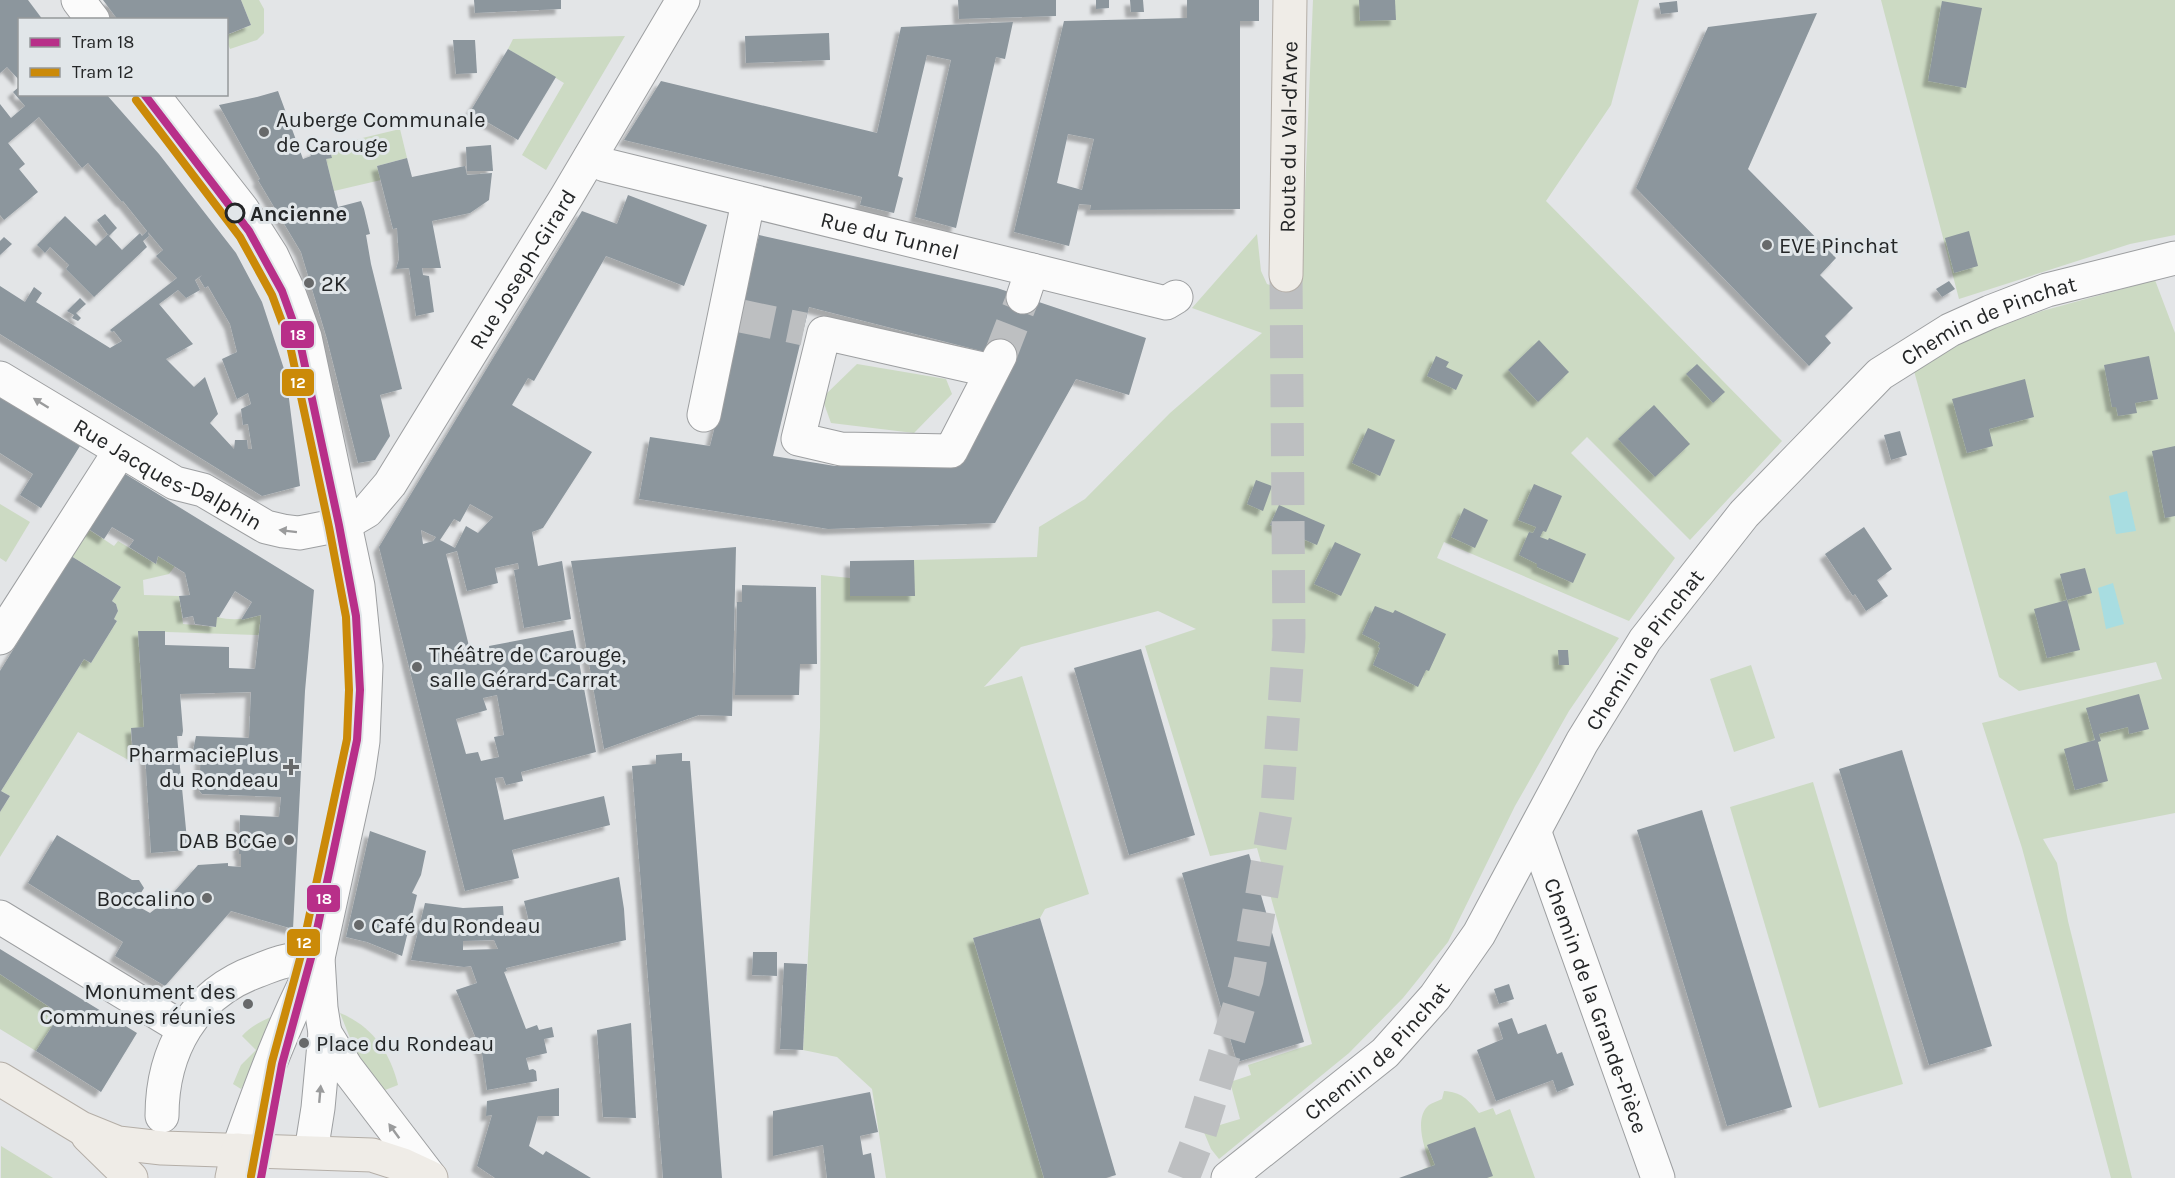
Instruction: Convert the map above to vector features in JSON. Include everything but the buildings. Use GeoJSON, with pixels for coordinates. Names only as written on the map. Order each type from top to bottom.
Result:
{"type":"FeatureCollection","features":[{"type":"Feature","properties":{"kind":"main road","name":"Route du Val-d'Arve"},"geometry":{"type":"LineString","coordinates":[[1286,275],[1290,0]]}},
{"type":"Feature","properties":{"kind":"main road"},"geometry":{"type":"LineString","coordinates":[[0,1079],[81,1128],[118,1143],[134,1146],[200,1149],[235,1164],[309,1165],[372,1155],[403,1165],[430,1178]]}},
{"type":"Feature","properties":{"kind":"main road"},"geometry":{"type":"LineString","coordinates":[[81,1128],[131,1178]]}},
{"type":"Feature","properties":{"kind":"street"},"geometry":{"type":"LineString","coordinates":[[78,0],[92,18]]}},
{"type":"Feature","properties":{"kind":"street","name":"Rue Joseph-Girard"},"geometry":{"type":"LineString","coordinates":[[345,524],[367,510],[390,484],[590,158],[683,0]]}},
{"type":"Feature","properties":{"kind":"street"},"geometry":{"type":"LineString","coordinates":[[154,96],[242,209],[272,256],[287,288],[305,337],[358,586],[364,641],[365,716],[358,774],[291,1014],[258,1096],[235,1164]]}},
{"type":"Feature","properties":{"kind":"street","name":"Rue du Tunnel"},"geometry":{"type":"LineString","coordinates":[[590,158],[605,165],[748,202],[1028,284],[1166,303],[1176,297]]}},
{"type":"Feature","properties":{"kind":"street"},"geometry":{"type":"LineString","coordinates":[[704,415],[734,315],[748,202]]}},
{"type":"Feature","properties":{"kind":"street","name":"Chemin de Pinchat"},"geometry":{"type":"LineString","coordinates":[[1228,1178],[1385,1053],[1435,997],[1479,934],[1582,742],[1645,640],[1744,514],[1880,374],[1950,330],[1990,312],[2047,290],[2175,258]]}},
{"type":"Feature","properties":{"kind":"street"},"geometry":{"type":"LineString","coordinates":[[814,331],[996,363],[951,451],[841,449],[798,439],[814,331]]}},
{"type":"Feature","properties":{"kind":"street","name":"Rue Jacques-Dalphin"},"geometry":{"type":"LineString","coordinates":[[0,378],[175,483],[203,490],[266,527],[299,533],[345,524]]}},
{"type":"Feature","properties":{"kind":"street"},"geometry":{"type":"LineString","coordinates":[[0,638],[120,451]]}},
{"type":"Feature","properties":{"kind":"street","name":"Chemin de la Grande-Pièce"},"geometry":{"type":"LineString","coordinates":[[1535,833],[1658,1178]]}},
{"type":"Feature","properties":{"kind":"street"},"geometry":{"type":"LineString","coordinates":[[0,917],[184,1029]]}},
{"type":"Feature","properties":{"kind":"street"},"geometry":{"type":"LineString","coordinates":[[162,1116],[169,1062],[184,1029],[205,1003],[226,986],[252,972],[305,959]]}},
{"type":"Feature","properties":{"kind":"street"},"geometry":{"type":"LineString","coordinates":[[305,959],[321,1008],[325,1033],[318,1108],[309,1165]]}},
{"type":"Feature","properties":{"kind":"street"},"geometry":{"type":"LineString","coordinates":[[325,1033],[346,1067],[430,1178]]}},
{"type":"Feature","properties":{"kind":"green space"},"geometry":{"type":"Polygon","coordinates":[[[241,0],[259,0],[264,9],[264,33],[257,40],[230,49],[228,35],[251,25],[241,0]]]}},
{"type":"Feature","properties":{"kind":"green space"},"geometry":{"type":"Polygon","coordinates":[[[1313,0],[1639,0],[1611,105],[1546,201],[1782,441],[1690,540],[1587,437],[1571,453],[1675,558],[1629,621],[1444,542],[1437,558],[1619,638],[1569,711],[1515,806],[1448,942],[1403,998],[1349,1053],[1219,1159],[1211,1149],[1203,1130],[1240,1119],[1230,1082],[1251,1075],[1248,1065],[1312,1044],[1257,848],[1210,856],[1145,646],[1196,629],[1158,611],[1021,647],[984,687],[1022,676],[1089,894],[1045,909],[1040,918],[973,938],[1044,1178],[886,1178],[872,1089],[837,1057],[803,1050],[820,728],[821,575],[850,578],[851,596],[914,596],[914,560],[1037,557],[1039,527],[1085,499],[1170,413],[1262,333],[1192,308],[1257,234],[1261,271],[1267,284],[1276,287],[1302,265],[1313,0]]]}},
{"type":"Feature","properties":{"kind":"green space"},"geometry":{"type":"Polygon","coordinates":[[[1881,0],[2175,0],[2175,235],[2130,244],[1959,299],[1881,0]]]}},
{"type":"Feature","properties":{"kind":"green space"},"geometry":{"type":"Polygon","coordinates":[[[625,36],[546,170],[522,155],[564,83],[508,49],[513,39],[625,36]]]}},
{"type":"Feature","properties":{"kind":"green space"},"geometry":{"type":"Polygon","coordinates":[[[400,129],[407,158],[377,166],[381,180],[334,191],[326,159],[332,157],[329,146],[400,129]]]}},
{"type":"Feature","properties":{"kind":"green space"},"geometry":{"type":"Polygon","coordinates":[[[2155,280],[2175,333],[2175,813],[2043,839],[2057,863],[2068,921],[2132,1178],[2111,1178],[2022,848],[1982,723],[2162,679],[2156,662],[2019,691],[1999,677],[1914,371],[1976,335],[2042,311],[2155,280]]]}},
{"type":"Feature","properties":{"kind":"green space"},"geometry":{"type":"Polygon","coordinates":[[[857,364],[946,379],[952,394],[914,433],[831,423],[822,398],[857,364]]]}},
{"type":"Feature","properties":{"kind":"green space"},"geometry":{"type":"Polygon","coordinates":[[[0,504],[30,522],[6,562],[0,558],[0,504]]]}},
{"type":"Feature","properties":{"kind":"green space"},"geometry":{"type":"Polygon","coordinates":[[[87,528],[114,546],[118,541],[156,564],[158,556],[175,566],[169,574],[143,580],[144,595],[179,596],[183,624],[215,627],[217,617],[239,619],[261,615],[259,635],[138,631],[144,727],[131,729],[132,762],[78,732],[0,857],[0,812],[10,796],[1,791],[84,659],[91,663],[117,621],[114,619],[118,611],[116,604],[112,601],[121,587],[71,556],[87,528]]]}},
{"type":"Feature","properties":{"kind":"green space"},"geometry":{"type":"Polygon","coordinates":[[[1751,665],[1775,738],[1734,752],[1710,679],[1751,665]]]}},
{"type":"Feature","properties":{"kind":"green space"},"geometry":{"type":"Polygon","coordinates":[[[1813,782],[1903,1084],[1819,1108],[1730,807],[1813,782]]]}},
{"type":"Feature","properties":{"kind":"green space"},"geometry":{"type":"Polygon","coordinates":[[[0,974],[60,1014],[36,1051],[0,1029],[0,974]]]}},
{"type":"Feature","properties":{"kind":"green space"},"geometry":{"type":"Polygon","coordinates":[[[340,1013],[361,1025],[378,1042],[385,1051],[398,1085],[380,1092],[356,1053],[340,1013]]]}},
{"type":"Feature","properties":{"kind":"green space"},"geometry":{"type":"Polygon","coordinates":[[[277,1014],[257,1061],[241,1089],[233,1084],[241,1065],[256,1050],[242,1036],[254,1026],[277,1014]]]}},
{"type":"Feature","properties":{"kind":"green space"},"geometry":{"type":"Polygon","coordinates":[[[1444,1091],[1464,1097],[1479,1113],[1493,1108],[1496,1115],[1510,1109],[1535,1178],[1426,1178],[1423,1169],[1431,1166],[1422,1135],[1422,1118],[1429,1105],[1442,1099],[1444,1091]]]}},
{"type":"Feature","properties":{"kind":"green space"},"geometry":{"type":"Polygon","coordinates":[[[1,1146],[53,1178],[1,1178],[1,1146]]]}},
{"type":"Feature","properties":{"kind":"water"},"geometry":{"type":"Polygon","coordinates":[[[2127,491],[2136,531],[2116,534],[2109,496],[2127,491]]]}},
{"type":"Feature","properties":{"kind":"water"},"geometry":{"type":"Polygon","coordinates":[[[2113,583],[2124,624],[2106,629],[2098,588],[2113,583]]]}},
{"type":"Feature","properties":{"kind":"tunnel"},"geometry":{"type":"LineString","coordinates":[[1183,1178],[1199,1137],[1247,980],[1277,807],[1289,637],[1286,275]]}},
{"type":"Feature","properties":{"kind":"tunnel"},"geometry":{"type":"LineString","coordinates":[[1000,356],[1023,297]]}},
{"type":"Feature","properties":{"kind":"tunnel"},"geometry":{"type":"LineString","coordinates":[[741,316],[804,329]]}},
{"type":"Feature","properties":{"kind":"tram line","name":"18"},"geometry":{"type":"LineString","coordinates":[[146,96],[249,231],[282,291],[299,338],[356,616],[360,690],[357,740],[311,958],[282,1064],[261,1178]]}},
{"type":"Feature","properties":{"kind":"tram line","name":"12"},"geometry":{"type":"LineString","coordinates":[[136,100],[240,237],[272,295],[289,341],[346,617],[349,690],[347,739],[301,955],[272,1062],[251,1176]]}},
{"type":"Feature","properties":{"kind":"place","name":"Auberge Communale de Carouge"},"geometry":{"type":"Point","coordinates":[264,132]}},
{"type":"Feature","properties":{"kind":"place","name":"Ancienne"},"geometry":{"type":"Point","coordinates":[235,213]}},
{"type":"Feature","properties":{"kind":"place","name":"EVE Pinchat"},"geometry":{"type":"Point","coordinates":[1767,245]}},
{"type":"Feature","properties":{"kind":"place","name":"2K"},"geometry":{"type":"Point","coordinates":[309,283]}},
{"type":"Feature","properties":{"kind":"place","name":"Théâtre de Carouge, salle Gérard-Carrat"},"geometry":{"type":"Point","coordinates":[417,667]}},
{"type":"Feature","properties":{"kind":"place","name":"PharmaciePlus du Rondeau"},"geometry":{"type":"Point","coordinates":[291,767]}},
{"type":"Feature","properties":{"kind":"place","name":"DAB BCGe"},"geometry":{"type":"Point","coordinates":[289,840]}},
{"type":"Feature","properties":{"kind":"place","name":"Boccalino"},"geometry":{"type":"Point","coordinates":[207,898]}},
{"type":"Feature","properties":{"kind":"place","name":"Café du Rondeau"},"geometry":{"type":"Point","coordinates":[359,925]}},
{"type":"Feature","properties":{"kind":"place","name":"Monument des Communes réunies"},"geometry":{"type":"Point","coordinates":[248,1004]}},
{"type":"Feature","properties":{"kind":"place","name":"Place du Rondeau"},"geometry":{"type":"Point","coordinates":[304,1043]}}]}
